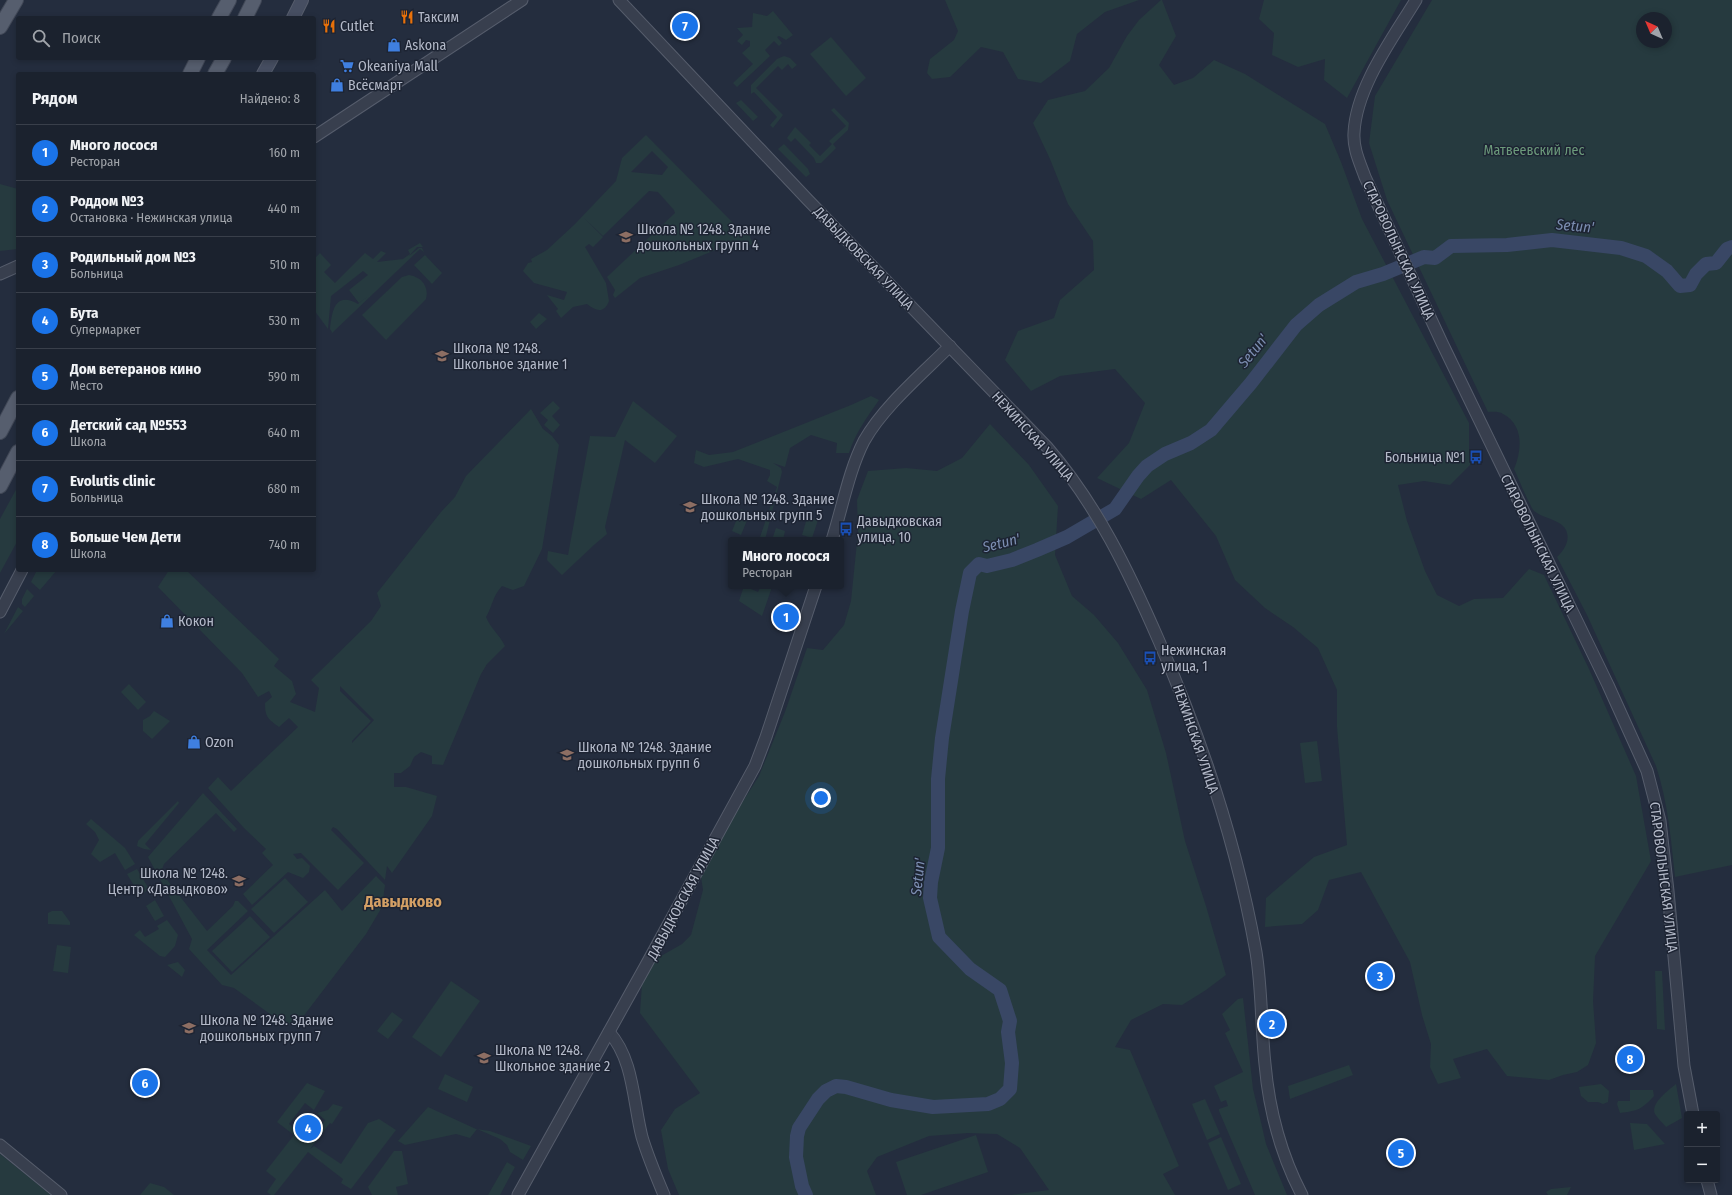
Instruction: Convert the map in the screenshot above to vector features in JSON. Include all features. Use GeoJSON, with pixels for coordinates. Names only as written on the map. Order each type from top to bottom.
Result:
{"type":"FeatureCollection","features":[{"type":"Feature","properties":{"kind":"main road"},"geometry":{"type":"LineString","coordinates":[[0,28],[16,0]]}},
{"type":"Feature","properties":{"kind":"main road"},"geometry":{"type":"LineString","coordinates":[[221,16],[229,0]]}},
{"type":"Feature","properties":{"kind":"main road"},"geometry":{"type":"LineString","coordinates":[[246,16],[254,0]]}},
{"type":"Feature","properties":{"kind":"main road"},"geometry":{"type":"LineString","coordinates":[[294,16],[302,0]]}},
{"type":"Feature","properties":{"kind":"main road"},"geometry":{"type":"LineString","coordinates":[[191,72],[197,60]]}},
{"type":"Feature","properties":{"kind":"main road"},"geometry":{"type":"LineString","coordinates":[[217,72],[223,60]]}},
{"type":"Feature","properties":{"kind":"main road"},"geometry":{"type":"LineString","coordinates":[[264,72],[271,60]]}},
{"type":"Feature","properties":{"kind":"main road"},"geometry":{"type":"LineString","coordinates":[[0,432],[16,402]]}},
{"type":"Feature","properties":{"kind":"main road"},"geometry":{"type":"LineString","coordinates":[[0,486],[16,456]]}},
{"type":"Feature","properties":{"kind":"street"},"geometry":{"type":"LineString","coordinates":[[316,136],[522,0]]}},
{"type":"Feature","properties":{"kind":"street","name":"ДАВЫДКОВСКАЯ УЛИЦА"},"geometry":{"type":"LineString","coordinates":[[618,0],[808,200],[950,346]]}},
{"type":"Feature","properties":{"kind":"street","name":"СТАРОВОЛЫНСКАЯ УЛИЦА"},"geometry":{"type":"LineString","coordinates":[[1416,0],[1367,82],[1358,109],[1354,133],[1356,154],[1363,172],[1512,489],[1608,685],[1647,771],[1660,821],[1684,1066],[1692,1111]]}},
{"type":"Feature","properties":{"kind":"street"},"geometry":{"type":"LineString","coordinates":[[0,274],[16,267]]}},
{"type":"Feature","properties":{"kind":"street"},"geometry":{"type":"LineString","coordinates":[[833,537],[857,455],[864,441],[880,418],[950,346]]}},
{"type":"Feature","properties":{"kind":"street","name":"НЕЖИНСКАЯ УЛИЦА"},"geometry":{"type":"LineString","coordinates":[[950,346],[1047,447],[1068,472],[1086,498],[1111,538],[1133,582],[1177,684],[1206,764],[1226,829],[1255,951],[1265,1064],[1270,1101],[1286,1160],[1302,1195]]}},
{"type":"Feature","properties":{"kind":"street"},"geometry":{"type":"LineString","coordinates":[[0,612],[21,572]]}},
{"type":"Feature","properties":{"kind":"street","name":"ДАВЫДКОВСКАЯ УЛИЦА"},"geometry":{"type":"LineString","coordinates":[[518,1195],[755,766],[815,589]]}},
{"type":"Feature","properties":{"kind":"street"},"geometry":{"type":"LineString","coordinates":[[609,1032],[620,1047],[627,1063],[642,1137],[664,1195]]}},
{"type":"Feature","properties":{"kind":"street"},"geometry":{"type":"LineString","coordinates":[[0,1146],[61,1195]]}},
{"type":"Feature","properties":{"kind":"street"},"geometry":{"type":"LineString","coordinates":[[1708,1183],[1711,1195]]}},
{"type":"Feature","properties":{"kind":"green space"},"geometry":{"type":"Polygon","coordinates":[[[945,0],[1139,0],[1105,12],[1077,34],[1070,61],[1041,83],[1018,79],[1003,52],[981,47],[950,77],[932,79],[927,73],[930,59],[954,40],[958,31],[945,0]]]}},
{"type":"Feature","properties":{"kind":"green space"},"geometry":{"type":"Polygon","coordinates":[[[1161,0],[1176,36],[1159,65],[1174,85],[1193,78],[1214,60],[1245,74],[1325,124],[1362,219],[1469,423],[1469,451],[1471,464],[1450,485],[1424,481],[1398,485],[1407,521],[1425,571],[1437,595],[1459,606],[1474,599],[1503,598],[1529,569],[1544,575],[1589,669],[1636,776],[1651,861],[1595,956],[1593,1001],[1596,1043],[1588,1065],[1577,1072],[1549,1080],[1507,1076],[1487,1049],[1453,1059],[1461,1078],[1438,1084],[1430,1067],[1431,1044],[1422,1015],[1410,962],[1361,872],[1329,880],[1318,910],[1302,924],[1265,927],[1266,898],[1314,857],[1347,845],[1337,727],[1337,690],[1318,648],[1293,627],[1265,608],[1235,580],[1216,536],[1171,480],[1141,499],[1097,478],[1129,443],[1145,403],[1115,369],[1060,376],[1031,391],[1005,360],[1018,331],[1054,318],[1060,300],[1094,270],[1093,241],[1068,204],[1050,159],[1033,123],[1048,100],[1085,91],[1109,68],[1127,36],[1139,20],[1161,0]]]}},
{"type":"Feature","properties":{"kind":"green space"},"geometry":{"type":"Polygon","coordinates":[[[1264,0],[1401,0],[1347,98],[1324,80],[1325,59],[1298,67],[1272,55],[1274,33],[1259,19],[1264,0]]]}},
{"type":"Feature","properties":{"kind":"green space","name":"Матвеевский лес"},"geometry":{"type":"Polygon","coordinates":[[[1432,0],[1732,0],[1732,865],[1675,877],[1666,807],[1656,766],[1587,615],[1557,557],[1567,542],[1567,533],[1562,525],[1540,515],[1532,508],[1514,469],[1520,446],[1518,431],[1510,419],[1501,413],[1488,412],[1387,200],[1369,143],[1375,96],[1432,0]]]}},
{"type":"Feature","properties":{"kind":"green space"},"geometry":{"type":"Polygon","coordinates":[[[773,11],[793,35],[786,40],[779,36],[777,37],[782,43],[779,46],[774,41],[765,50],[770,56],[737,87],[733,83],[753,64],[742,53],[750,46],[750,41],[746,40],[742,45],[737,41],[743,35],[737,28],[752,27],[753,13],[767,16],[773,11]]]}},
{"type":"Feature","properties":{"kind":"green space"},"geometry":{"type":"Polygon","coordinates":[[[831,37],[866,78],[846,96],[810,54],[831,37]]]}},
{"type":"Feature","properties":{"kind":"green space"},"geometry":{"type":"Polygon","coordinates":[[[784,56],[790,58],[797,65],[792,69],[788,64],[782,70],[778,66],[756,88],[783,115],[773,128],[770,125],[777,117],[754,92],[751,94],[751,85],[777,59],[784,56]]]}},
{"type":"Feature","properties":{"kind":"green space"},"geometry":{"type":"Polygon","coordinates":[[[741,100],[758,117],[753,121],[736,103],[741,100]]]}},
{"type":"Feature","properties":{"kind":"green space"},"geometry":{"type":"Polygon","coordinates":[[[834,108],[849,123],[848,130],[833,144],[836,148],[821,163],[816,163],[814,158],[795,138],[791,142],[787,138],[795,127],[811,143],[809,145],[820,156],[832,144],[829,141],[846,126],[831,110],[834,108]]]}},
{"type":"Feature","properties":{"kind":"green space"},"geometry":{"type":"Polygon","coordinates":[[[646,135],[739,229],[749,234],[753,245],[730,244],[679,265],[640,278],[615,298],[613,295],[615,290],[607,277],[675,213],[658,192],[649,191],[603,236],[584,218],[603,237],[593,247],[589,244],[585,247],[606,283],[609,301],[602,310],[597,310],[587,304],[573,307],[561,318],[556,311],[558,309],[547,295],[564,300],[567,292],[534,283],[523,271],[528,263],[532,262],[531,259],[547,250],[575,224],[616,181],[622,158],[646,135]],[[652,151],[631,172],[662,175],[668,167],[652,151]]]}},
{"type":"Feature","properties":{"kind":"green space"},"geometry":{"type":"Polygon","coordinates":[[[784,144],[808,169],[810,174],[806,177],[778,149],[784,144]]]}},
{"type":"Feature","properties":{"kind":"green space"},"geometry":{"type":"Polygon","coordinates":[[[0,184],[16,188],[16,249],[0,251],[0,184]]]}},
{"type":"Feature","properties":{"kind":"green space"},"geometry":{"type":"Polygon","coordinates":[[[420,243],[423,247],[417,247],[409,256],[419,248],[422,248],[424,252],[420,249],[331,334],[332,332],[330,329],[332,316],[336,305],[340,301],[344,300],[358,304],[368,296],[359,303],[349,290],[368,275],[363,271],[331,296],[328,329],[316,313],[316,257],[320,253],[331,265],[324,272],[335,283],[365,253],[373,259],[381,251],[386,253],[377,262],[403,259],[410,254],[408,250],[420,243]]]}},
{"type":"Feature","properties":{"kind":"green space"},"geometry":{"type":"Polygon","coordinates":[[[425,255],[442,273],[432,284],[414,265],[425,255]]]}},
{"type":"Feature","properties":{"kind":"green space"},"geometry":{"type":"Polygon","coordinates":[[[409,275],[418,278],[424,283],[427,295],[426,299],[386,340],[362,315],[402,277],[409,275]]]}},
{"type":"Feature","properties":{"kind":"green space"},"geometry":{"type":"Polygon","coordinates":[[[539,313],[547,319],[536,329],[530,322],[539,313]]]}},
{"type":"Feature","properties":{"kind":"green space"},"geometry":{"type":"Polygon","coordinates":[[[871,396],[879,400],[858,432],[849,453],[836,453],[837,443],[811,435],[790,448],[785,467],[773,463],[781,468],[782,472],[766,537],[760,537],[777,487],[767,481],[770,475],[770,470],[738,459],[704,467],[694,463],[696,450],[709,455],[733,452],[871,396]]]}},
{"type":"Feature","properties":{"kind":"green space"},"geometry":{"type":"Polygon","coordinates":[[[553,401],[560,408],[552,416],[560,425],[553,433],[544,425],[548,420],[540,413],[553,401]]]}},
{"type":"Feature","properties":{"kind":"green space"},"geometry":{"type":"Polygon","coordinates":[[[633,401],[677,436],[655,463],[625,440],[605,527],[607,534],[562,575],[547,560],[548,551],[568,555],[590,436],[615,437],[633,401]]]}},
{"type":"Feature","properties":{"kind":"green space"},"geometry":{"type":"Polygon","coordinates":[[[531,409],[543,429],[552,436],[559,445],[542,549],[524,586],[513,590],[502,586],[496,594],[486,617],[505,646],[487,664],[481,674],[443,765],[432,764],[432,756],[421,752],[414,757],[410,766],[401,773],[394,773],[394,787],[406,787],[437,796],[432,816],[392,873],[387,866],[385,880],[337,829],[333,827],[331,830],[364,863],[338,890],[301,853],[293,854],[297,859],[302,858],[310,866],[309,872],[303,878],[288,872],[252,905],[243,894],[273,865],[262,853],[266,849],[244,828],[208,788],[218,777],[231,791],[298,727],[289,718],[279,727],[270,720],[266,712],[265,703],[272,697],[269,691],[258,697],[242,673],[158,587],[168,572],[188,572],[279,659],[274,666],[292,681],[296,694],[290,702],[315,712],[319,688],[311,680],[371,621],[381,606],[377,593],[441,512],[455,497],[466,476],[531,409]],[[340,686],[340,691],[371,721],[352,741],[352,743],[374,720],[340,686]]]}},
{"type":"Feature","properties":{"kind":"green space"},"geometry":{"type":"Polygon","coordinates":[[[990,424],[1029,465],[1058,506],[1055,555],[1072,596],[1094,615],[1118,643],[1147,690],[1166,753],[1185,841],[1226,975],[1182,1005],[1163,1004],[1131,1020],[1115,1047],[1130,1050],[1179,1166],[1163,1174],[1175,1195],[1011,1195],[1049,1190],[1020,1148],[997,1134],[968,1133],[929,1136],[877,1157],[867,1171],[876,1195],[679,1195],[668,1169],[661,1130],[675,1109],[700,1093],[640,1013],[642,984],[654,960],[682,944],[691,935],[703,890],[701,877],[721,836],[759,776],[785,712],[807,648],[823,650],[844,625],[851,601],[858,532],[857,500],[868,471],[906,468],[937,471],[962,458],[990,424]]]}},
{"type":"Feature","properties":{"kind":"green space"},"geometry":{"type":"Polygon","coordinates":[[[16,490],[16,544],[0,573],[0,519],[16,490]]]}},
{"type":"Feature","properties":{"kind":"green space"},"geometry":{"type":"Polygon","coordinates":[[[741,509],[750,513],[741,535],[732,531],[741,509]]]}},
{"type":"Feature","properties":{"kind":"green space"},"geometry":{"type":"Polygon","coordinates":[[[807,518],[818,520],[812,537],[802,535],[807,518]]]}},
{"type":"Feature","properties":{"kind":"green space"},"geometry":{"type":"Polygon","coordinates":[[[776,528],[785,531],[784,537],[773,537],[776,528]]]}},
{"type":"Feature","properties":{"kind":"green space"},"geometry":{"type":"Polygon","coordinates":[[[36,572],[55,572],[40,590],[31,582],[36,572]]]}},
{"type":"Feature","properties":{"kind":"green space"},"geometry":{"type":"Polygon","coordinates":[[[27,589],[34,596],[25,607],[22,604],[22,599],[27,589]]]}},
{"type":"Feature","properties":{"kind":"green space"},"geometry":{"type":"Polygon","coordinates":[[[743,589],[751,589],[758,592],[760,589],[771,589],[762,616],[739,601],[743,589]]]}},
{"type":"Feature","properties":{"kind":"green space"},"geometry":{"type":"Polygon","coordinates":[[[18,607],[23,611],[4,634],[18,607]]]}},
{"type":"Feature","properties":{"kind":"green space"},"geometry":{"type":"Polygon","coordinates":[[[129,684],[146,702],[138,710],[121,692],[129,684]]]}},
{"type":"Feature","properties":{"kind":"green space"},"geometry":{"type":"Polygon","coordinates":[[[154,711],[170,721],[152,739],[143,731],[143,720],[150,716],[154,711]]]}},
{"type":"Feature","properties":{"kind":"green space"},"geometry":{"type":"Polygon","coordinates":[[[1317,741],[1322,781],[1305,783],[1300,743],[1317,741]]]}},
{"type":"Feature","properties":{"kind":"green space"},"geometry":{"type":"Polygon","coordinates":[[[203,793],[237,829],[234,832],[216,813],[164,864],[161,872],[207,931],[233,906],[235,901],[238,901],[248,911],[207,950],[231,975],[325,890],[342,911],[376,876],[385,885],[382,907],[366,934],[296,1026],[277,1019],[234,988],[222,985],[189,949],[192,939],[148,857],[203,793]]]}},
{"type":"Feature","properties":{"kind":"green space"},"geometry":{"type":"Polygon","coordinates":[[[178,801],[179,803],[145,844],[151,850],[137,846],[138,841],[178,801]]]}},
{"type":"Feature","properties":{"kind":"green space"},"geometry":{"type":"Polygon","coordinates":[[[91,819],[125,848],[135,864],[125,870],[115,853],[100,862],[91,854],[99,840],[95,832],[86,824],[91,819]]]}},
{"type":"Feature","properties":{"kind":"green space"},"geometry":{"type":"Polygon","coordinates":[[[137,869],[149,889],[140,896],[127,874],[137,869]]]}},
{"type":"Feature","properties":{"kind":"green space"},"geometry":{"type":"Polygon","coordinates":[[[285,878],[308,902],[274,933],[251,909],[285,878]]]}},
{"type":"Feature","properties":{"kind":"green space"},"geometry":{"type":"Polygon","coordinates":[[[155,900],[164,916],[155,921],[146,906],[155,900]]]}},
{"type":"Feature","properties":{"kind":"green space"},"geometry":{"type":"Polygon","coordinates":[[[52,911],[62,911],[70,922],[70,925],[48,924],[48,913],[52,911]]]}},
{"type":"Feature","properties":{"kind":"green space"},"geometry":{"type":"Polygon","coordinates":[[[250,916],[270,937],[232,972],[212,951],[250,916]]]}},
{"type":"Feature","properties":{"kind":"green space"},"geometry":{"type":"Polygon","coordinates":[[[167,920],[178,935],[175,946],[165,957],[160,956],[134,935],[140,930],[145,937],[159,929],[157,926],[167,920]]]}},
{"type":"Feature","properties":{"kind":"green space"},"geometry":{"type":"Polygon","coordinates":[[[57,945],[71,947],[68,973],[53,971],[57,945]]]}},
{"type":"Feature","properties":{"kind":"green space"},"geometry":{"type":"Polygon","coordinates":[[[178,962],[185,970],[182,977],[167,965],[178,962]]]}},
{"type":"Feature","properties":{"kind":"green space"},"geometry":{"type":"Polygon","coordinates":[[[1655,971],[1662,971],[1665,1030],[1657,1029],[1655,971]]]}},
{"type":"Feature","properties":{"kind":"green space"},"geometry":{"type":"Polygon","coordinates":[[[451,981],[480,1001],[441,1057],[412,1037],[451,981]]]}},
{"type":"Feature","properties":{"kind":"green space"},"geometry":{"type":"Polygon","coordinates":[[[1243,998],[1253,1089],[1266,1144],[1287,1195],[1255,1195],[1219,1111],[1219,1109],[1228,1106],[1226,1100],[1221,1102],[1214,1086],[1243,1072],[1225,1033],[1230,1030],[1222,1014],[1238,999],[1243,998]]]}},
{"type":"Feature","properties":{"kind":"green space"},"geometry":{"type":"Polygon","coordinates":[[[392,1012],[403,1020],[388,1039],[377,1031],[392,1012]]]}},
{"type":"Feature","properties":{"kind":"green space"},"geometry":{"type":"Polygon","coordinates":[[[1349,1065],[1353,1075],[1290,1099],[1288,1086],[1349,1065]]]}},
{"type":"Feature","properties":{"kind":"green space"},"geometry":{"type":"Polygon","coordinates":[[[445,1074],[473,1087],[467,1102],[438,1089],[445,1074]]]}},
{"type":"Feature","properties":{"kind":"green space"},"geometry":{"type":"Polygon","coordinates":[[[307,1083],[325,1091],[314,1110],[305,1103],[289,1124],[309,1140],[325,1120],[317,1113],[328,1110],[333,1104],[343,1107],[332,1124],[330,1123],[310,1149],[314,1146],[341,1164],[368,1123],[379,1119],[396,1130],[351,1189],[341,1183],[343,1179],[308,1152],[274,1195],[271,1195],[267,1192],[276,1179],[266,1171],[294,1135],[277,1122],[307,1083]]]}},
{"type":"Feature","properties":{"kind":"green space"},"geometry":{"type":"Polygon","coordinates":[[[1601,1084],[1609,1091],[1608,1102],[1603,1104],[1598,1102],[1588,1102],[1581,1096],[1579,1087],[1601,1084]]]}},
{"type":"Feature","properties":{"kind":"green space"},"geometry":{"type":"Polygon","coordinates":[[[1676,1084],[1682,1118],[1666,1127],[1656,1116],[1654,1110],[1661,1097],[1676,1084]]]}},
{"type":"Feature","properties":{"kind":"green space"},"geometry":{"type":"Polygon","coordinates":[[[1630,1090],[1653,1090],[1654,1096],[1639,1109],[1620,1113],[1617,1104],[1618,1101],[1630,1101],[1630,1090]]]}},
{"type":"Feature","properties":{"kind":"green space"},"geometry":{"type":"Polygon","coordinates":[[[1205,1099],[1220,1134],[1207,1140],[1192,1104],[1205,1099]]]}},
{"type":"Feature","properties":{"kind":"green space"},"geometry":{"type":"Polygon","coordinates":[[[428,1107],[477,1129],[470,1138],[456,1134],[405,1145],[398,1141],[428,1107]]]}},
{"type":"Feature","properties":{"kind":"green space"},"geometry":{"type":"Polygon","coordinates":[[[1630,1123],[1647,1124],[1665,1144],[1634,1150],[1630,1123]]]}},
{"type":"Feature","properties":{"kind":"green space"},"geometry":{"type":"Polygon","coordinates":[[[477,1129],[490,1131],[531,1146],[523,1160],[510,1152],[507,1145],[500,1139],[477,1129]]]}},
{"type":"Feature","properties":{"kind":"green space"},"geometry":{"type":"Polygon","coordinates":[[[976,1135],[988,1172],[921,1195],[907,1195],[896,1162],[976,1135]]]}},
{"type":"Feature","properties":{"kind":"green space"},"geometry":{"type":"Polygon","coordinates":[[[1221,1137],[1241,1184],[1228,1190],[1208,1143],[1221,1137]]]}},
{"type":"Feature","properties":{"kind":"green space"},"geometry":{"type":"Polygon","coordinates":[[[394,1151],[402,1151],[408,1184],[396,1187],[398,1195],[372,1195],[368,1187],[394,1151]]]}},
{"type":"Feature","properties":{"kind":"green space"},"geometry":{"type":"Polygon","coordinates":[[[0,1154],[51,1195],[0,1195],[0,1154]]]}},
{"type":"Feature","properties":{"kind":"green space"},"geometry":{"type":"Polygon","coordinates":[[[507,1162],[515,1167],[500,1195],[488,1195],[507,1162]]]}},
{"type":"Feature","properties":{"kind":"green space"},"geometry":{"type":"Polygon","coordinates":[[[150,1183],[164,1187],[174,1195],[140,1195],[150,1183]]]}},
{"type":"Feature","properties":{"kind":"green space"},"geometry":{"type":"Polygon","coordinates":[[[1571,1187],[1567,1195],[1548,1195],[1546,1192],[1551,1189],[1571,1187]]]}},
{"type":"Feature","properties":{"kind":"waterway","name":"Setun'"},"geometry":{"type":"LineString","coordinates":[[806,1195],[802,1186],[796,1157],[797,1136],[799,1128],[818,1099],[826,1091],[836,1086],[846,1087],[891,1100],[933,1107],[988,1104],[1000,1099],[1010,1089],[1012,1063],[1008,1032],[1010,1021],[1000,990],[970,969],[939,937],[930,898],[931,882],[938,848],[938,779],[942,738],[962,611],[970,573],[979,564],[987,566],[1012,560],[1067,537],[1115,509],[1138,476],[1147,466],[1165,454],[1191,443],[1211,430],[1251,383],[1296,325],[1319,305],[1356,282],[1383,274],[1424,257],[1435,258],[1451,246],[1507,245],[1552,240],[1621,248],[1646,256],[1667,271],[1680,286],[1690,285],[1696,274],[1706,264],[1716,263],[1727,249],[1732,247]]}},
{"type":"Feature","properties":{"kind":"place","name":"Таксим"},"geometry":{"type":"Point","coordinates":[407,17]}},
{"type":"Feature","properties":{"kind":"place","name":"Cutlet"},"geometry":{"type":"Point","coordinates":[329,26]}},
{"type":"Feature","properties":{"kind":"place","name":"Evolutis clinic"},"geometry":{"type":"Point","coordinates":[685,26]}},
{"type":"Feature","properties":{"kind":"place","name":"Askona"},"geometry":{"type":"Point","coordinates":[394,45]}},
{"type":"Feature","properties":{"kind":"place","name":"Okeaniya Mall"},"geometry":{"type":"Point","coordinates":[347,66]}},
{"type":"Feature","properties":{"kind":"place","name":"Всёсмарт"},"geometry":{"type":"Point","coordinates":[337,85]}},
{"type":"Feature","properties":{"kind":"place","name":"Школа № 1248. Здание дошкольных групп 4"},"geometry":{"type":"Point","coordinates":[626,237]}},
{"type":"Feature","properties":{"kind":"place","name":"Школа № 1248. Школьное здание 1"},"geometry":{"type":"Point","coordinates":[442,356]}},
{"type":"Feature","properties":{"kind":"place","name":"Больница №1"},"geometry":{"type":"Point","coordinates":[1476,457]}},
{"type":"Feature","properties":{"kind":"place","name":"Школа № 1248. Здание дошкольных групп 5"},"geometry":{"type":"Point","coordinates":[690,507]}},
{"type":"Feature","properties":{"kind":"place","name":"Давыдковская улица, 10"},"geometry":{"type":"Point","coordinates":[846,529]}},
{"type":"Feature","properties":{"kind":"place","name":"Много лосося"},"geometry":{"type":"Point","coordinates":[786,617]}},
{"type":"Feature","properties":{"kind":"place","name":"Кокон"},"geometry":{"type":"Point","coordinates":[167,621]}},
{"type":"Feature","properties":{"kind":"place","name":"Нежинская улица, 1"},"geometry":{"type":"Point","coordinates":[1150,658]}},
{"type":"Feature","properties":{"kind":"place","name":"Ozon"},"geometry":{"type":"Point","coordinates":[194,742]}},
{"type":"Feature","properties":{"kind":"place","name":"Школа № 1248. Здание дошкольных групп 6"},"geometry":{"type":"Point","coordinates":[567,755]}},
{"type":"Feature","properties":{"kind":"place","name":"Школа № 1248. Центр «Давыдково»"},"geometry":{"type":"Point","coordinates":[239,881]}},
{"type":"Feature","properties":{"kind":"place","name":"Родильный дом №3"},"geometry":{"type":"Point","coordinates":[1380,976]}},
{"type":"Feature","properties":{"kind":"place","name":"Роддом №3"},"geometry":{"type":"Point","coordinates":[1272,1024]}},
{"type":"Feature","properties":{"kind":"place","name":"Школа № 1248. Здание дошкольных групп 7"},"geometry":{"type":"Point","coordinates":[189,1028]}},
{"type":"Feature","properties":{"kind":"place","name":"Школа № 1248. Школьное здание 2"},"geometry":{"type":"Point","coordinates":[484,1058]}},
{"type":"Feature","properties":{"kind":"place","name":"Больше Чем Дети"},"geometry":{"type":"Point","coordinates":[1630,1059]}},
{"type":"Feature","properties":{"kind":"place","name":"Детский сад №553"},"geometry":{"type":"Point","coordinates":[145,1083]}},
{"type":"Feature","properties":{"kind":"place","name":"Бута"},"geometry":{"type":"Point","coordinates":[308,1128]}},
{"type":"Feature","properties":{"kind":"place","name":"Дом ветеранов кино"},"geometry":{"type":"Point","coordinates":[1401,1153]}},
{"type":"Feature","properties":{"kind":"district","name":"Давыдково"},"geometry":{"type":"Point","coordinates":[403,901]}}]}
